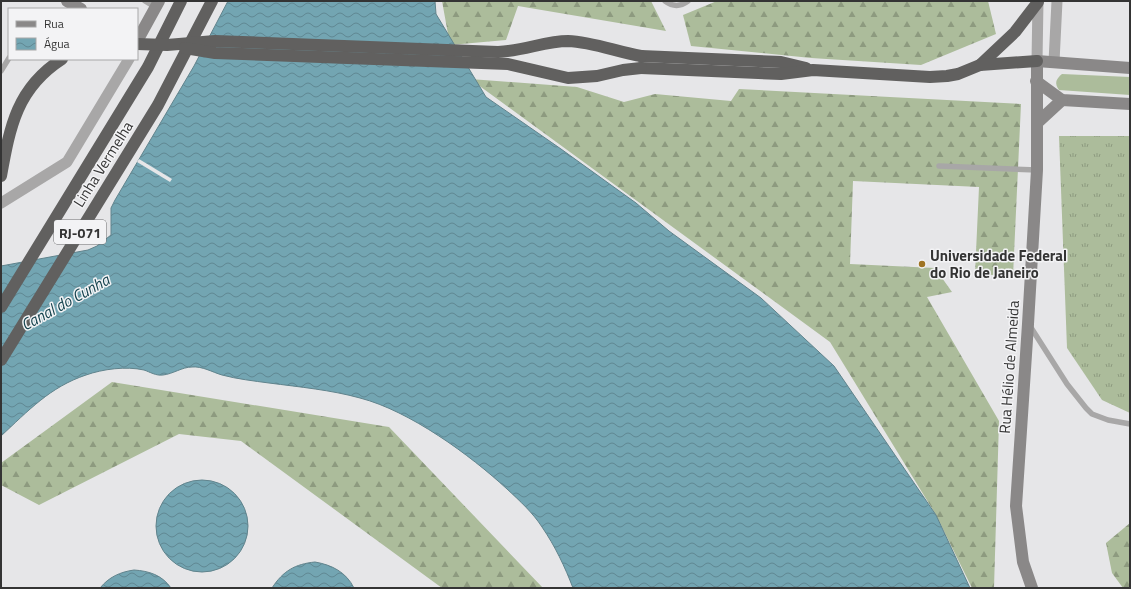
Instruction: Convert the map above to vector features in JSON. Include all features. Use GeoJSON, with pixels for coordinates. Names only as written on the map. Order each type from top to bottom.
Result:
{"type":"FeatureCollection","features":[{"type":"Feature","properties":{"kind":"highway","name":"Linha Vermelha"},"geometry":{"type":"LineString","coordinates":[[1,307],[148,67],[182,1]]}},
{"type":"Feature","properties":{"kind":"highway","name":"Linha Vermelha"},"geometry":{"type":"LineString","coordinates":[[1,360],[158,105],[212,1]]}},
{"type":"Feature","properties":{"kind":"highway"},"geometry":{"type":"LineString","coordinates":[[980,65],[1015,32],[1038,2]]}},
{"type":"Feature","properties":{"kind":"highway"},"geometry":{"type":"LineString","coordinates":[[167,45],[215,41],[498,52],[519,50],[551,43],[569,41],[593,44],[641,56],[781,74],[813,70],[930,77],[958,74],[980,65],[1037,61]]}},
{"type":"Feature","properties":{"kind":"highway"},"geometry":{"type":"LineString","coordinates":[[138,42],[215,53],[508,64],[568,78],[597,76],[631,69],[704,65]]}},
{"type":"Feature","properties":{"kind":"highway"},"geometry":{"type":"LineString","coordinates":[[1,176],[8,136],[24,95],[37,78],[61,60]]}},
{"type":"Feature","properties":{"kind":"street"},"geometry":{"type":"LineString","coordinates":[[1054,62],[1057,1]]}},
{"type":"Feature","properties":{"kind":"street"},"geometry":{"type":"LineString","coordinates":[[1038,2],[1037,61],[1130,68]]}},
{"type":"Feature","properties":{"kind":"street"},"geometry":{"type":"LineString","coordinates":[[138,40],[157,4]]}},
{"type":"Feature","properties":{"kind":"street"},"geometry":{"type":"LineString","coordinates":[[1,203],[67,162],[128,60]]}},
{"type":"Feature","properties":{"kind":"street","name":"Rua Hélio de Almeida"},"geometry":{"type":"LineString","coordinates":[[1032,588],[1023,562],[1016,506],[1037,170],[1037,61]]}},
{"type":"Feature","properties":{"kind":"street"},"geometry":{"type":"LineString","coordinates":[[1036,81],[1062,100],[1130,104]]}},
{"type":"Feature","properties":{"kind":"street"},"geometry":{"type":"LineString","coordinates":[[1038,123],[1062,100]]}},
{"type":"Feature","properties":{"kind":"lane"},"geometry":{"type":"LineString","coordinates":[[145,1],[157,4]]}},
{"type":"Feature","properties":{"kind":"lane"},"geometry":{"type":"LineString","coordinates":[[665,1],[670,5],[676,6],[684,4],[688,1]]}},
{"type":"Feature","properties":{"kind":"lane"},"geometry":{"type":"LineString","coordinates":[[1,71],[8,60]]}},
{"type":"Feature","properties":{"kind":"lane"},"geometry":{"type":"LineString","coordinates":[[939,166],[1037,170]]}},
{"type":"Feature","properties":{"kind":"lane"},"geometry":{"type":"LineString","coordinates":[[1028,324],[1067,384],[1086,408],[1097,416],[1108,420],[1130,424]]}},
{"type":"Feature","properties":{"kind":"green space"},"geometry":{"type":"Polygon","coordinates":[[[442,1],[651,1],[666,31],[518,6],[506,40],[450,45],[442,1]]]}},
{"type":"Feature","properties":{"kind":"green space"},"geometry":{"type":"Polygon","coordinates":[[[717,1],[988,1],[996,34],[921,65],[811,58],[691,46],[683,15],[717,1]]]}},
{"type":"Feature","properties":{"kind":"green space"},"geometry":{"type":"Polygon","coordinates":[[[1062,74],[1130,77],[1130,95],[1059,90],[1056,81],[1062,74]]]}},
{"type":"Feature","properties":{"kind":"green space"},"geometry":{"type":"Polygon","coordinates":[[[470,79],[577,87],[624,102],[655,94],[731,101],[739,89],[1021,104],[1013,276],[975,274],[979,187],[853,181],[850,264],[935,268],[952,292],[927,297],[999,421],[994,588],[972,588],[936,515],[830,342],[470,79]]]}},
{"type":"Feature","properties":{"kind":"green space"},"geometry":{"type":"Polygon","coordinates":[[[1059,136],[1130,136],[1130,413],[1102,400],[1067,348],[1059,136]]]}},
{"type":"Feature","properties":{"kind":"green space"},"geometry":{"type":"Polygon","coordinates":[[[112,382],[389,427],[543,588],[442,588],[241,441],[179,434],[39,505],[1,485],[1,463],[112,382]]]}},
{"type":"Feature","properties":{"kind":"green space"},"geometry":{"type":"Polygon","coordinates":[[[1130,523],[1130,588],[1123,588],[1112,573],[1106,543],[1130,523]]]}},
{"type":"Feature","properties":{"kind":"water","name":"Canal do Cunha"},"geometry":{"type":"Polygon","coordinates":[[[228,1],[435,1],[436,14],[486,97],[636,203],[669,231],[761,298],[834,366],[936,515],[970,588],[573,588],[563,564],[551,542],[526,507],[475,462],[419,424],[379,404],[349,395],[304,387],[234,378],[200,367],[188,367],[163,375],[144,370],[122,368],[100,371],[86,375],[61,386],[50,393],[1,436],[1,266],[88,250],[97,246],[111,235],[111,208],[115,200],[194,66],[228,1]]]}},
{"type":"Feature","properties":{"kind":"water"},"geometry":{"type":"Polygon","coordinates":[[[202,480],[219,484],[234,494],[244,509],[248,526],[244,543],[234,558],[219,568],[202,572],[185,568],[170,558],[160,543],[156,526],[160,509],[170,494],[185,484],[202,480]]]}},
{"type":"Feature","properties":{"kind":"water"},"geometry":{"type":"Polygon","coordinates":[[[315,562],[338,570],[351,582],[354,588],[272,588],[276,582],[290,569],[315,562]]]}},
{"type":"Feature","properties":{"kind":"water"},"geometry":{"type":"Polygon","coordinates":[[[134,570],[155,574],[164,580],[171,588],[100,588],[115,576],[134,570]]]}},
{"type":"Feature","properties":{"kind":"pier"},"geometry":{"type":"Polygon","coordinates":[[[139,159],[172,179],[170,182],[137,162],[139,159]]]}},
{"type":"Feature","properties":{"kind":"place","name":"Universidade Federal do Rio de Janeiro"},"geometry":{"type":"Point","coordinates":[922,264]}}]}
